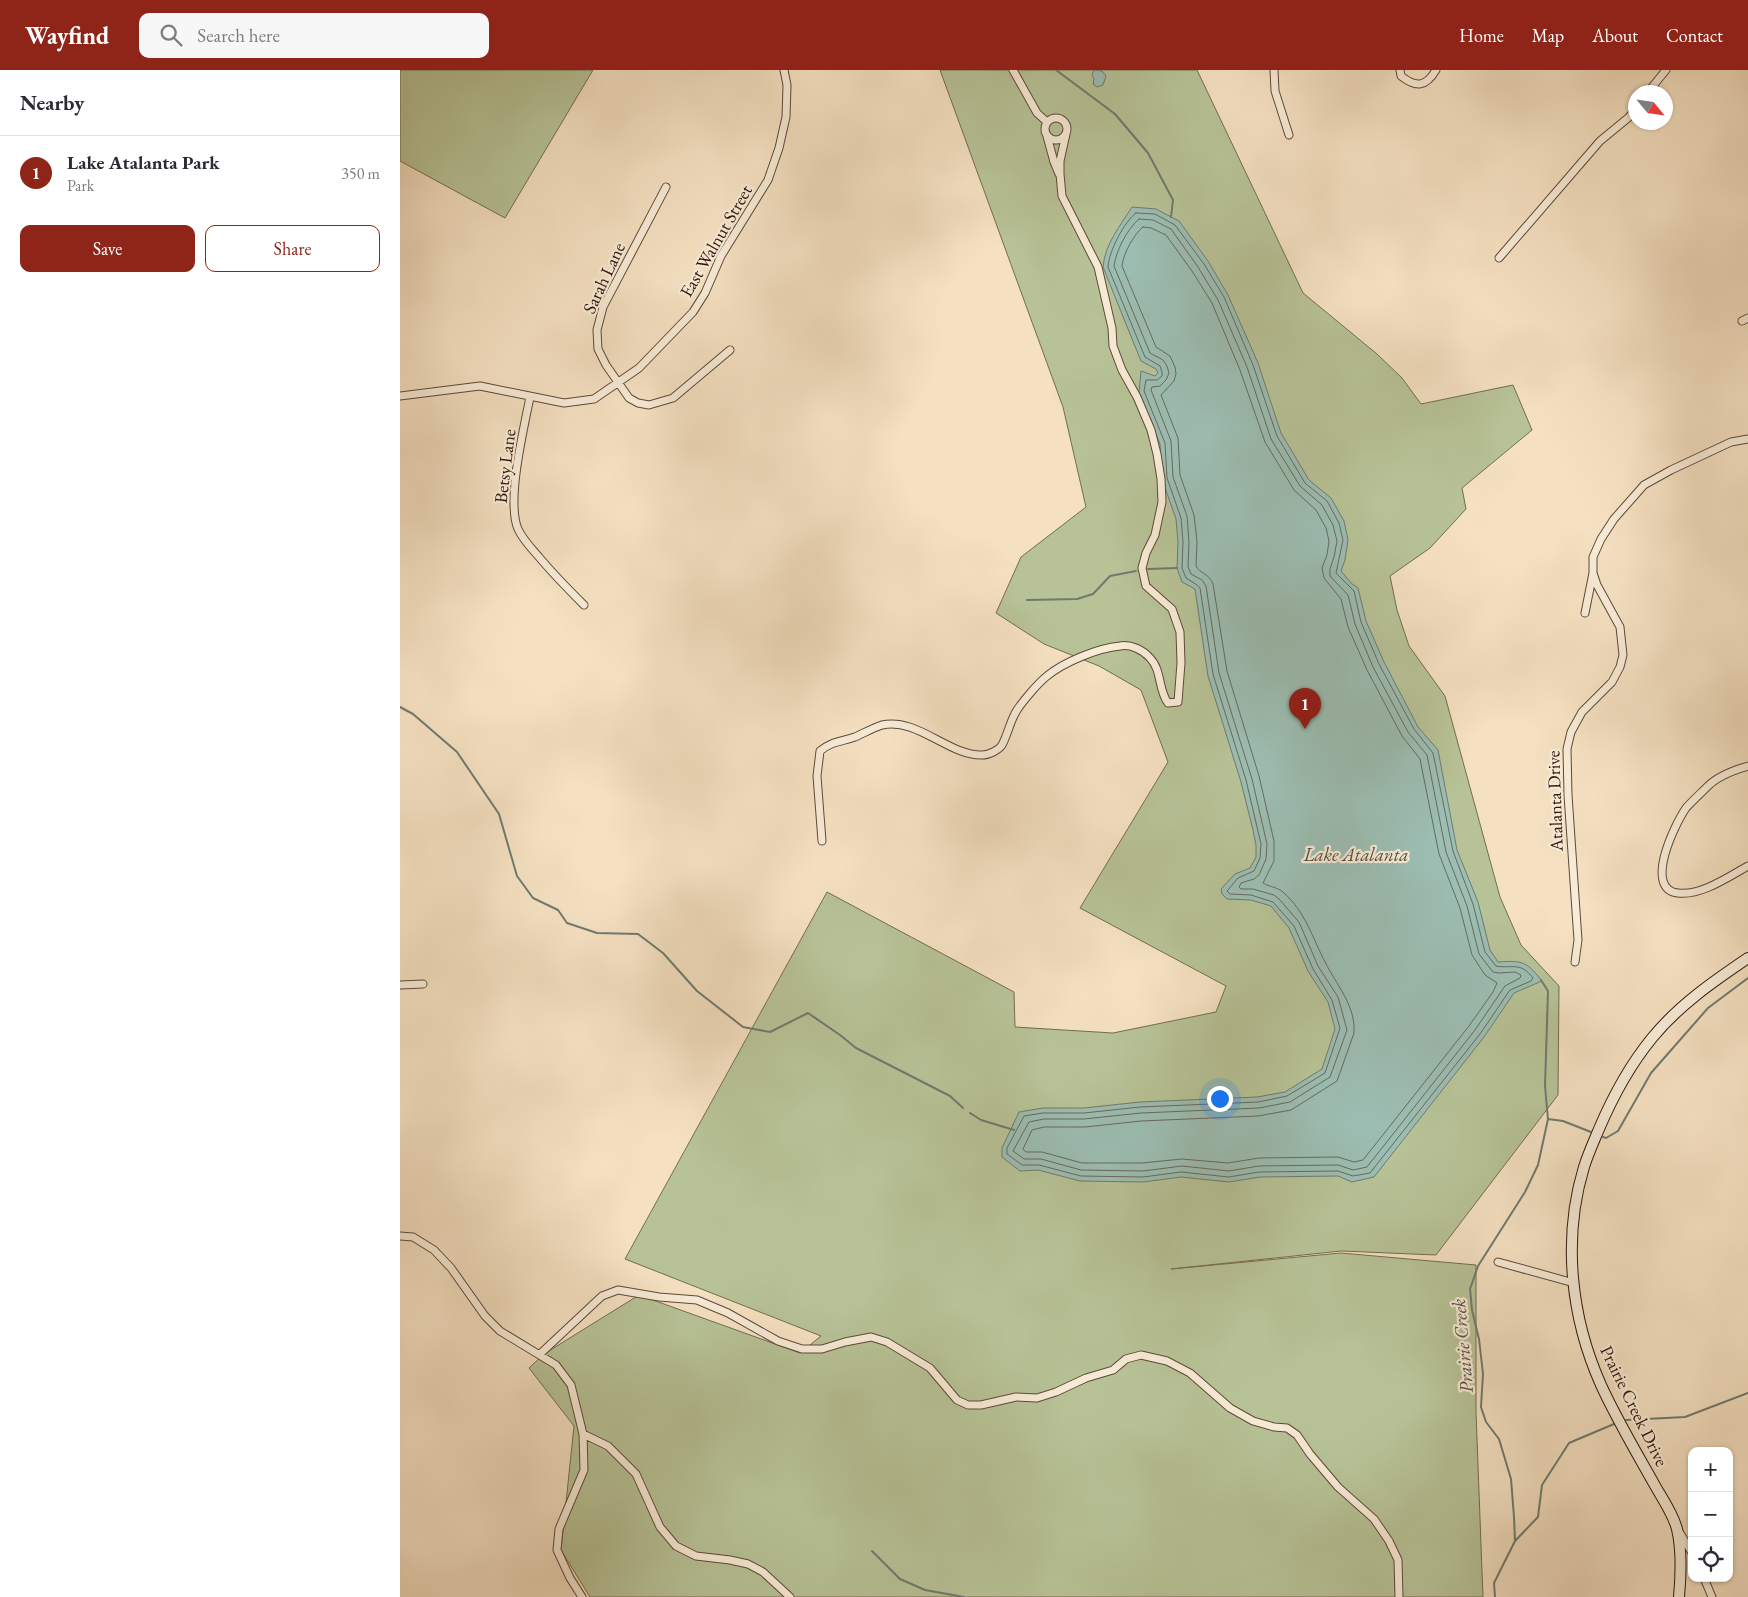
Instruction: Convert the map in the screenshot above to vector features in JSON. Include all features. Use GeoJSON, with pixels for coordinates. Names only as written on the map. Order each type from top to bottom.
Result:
{"type":"FeatureCollection","features":[{"type":"Feature","properties":{"kind":"main road","name":"Prairie Creek Drive"},"geometry":{"type":"LineString","coordinates":[[1680,1597],[1680,1557],[1677,1528],[1601,1385],[1586,1346],[1575,1302],[1572,1256],[1575,1211],[1584,1167],[1606,1113],[1628,1071],[1652,1038],[1675,1014],[1711,984],[1748,958]]}},
{"type":"Feature","properties":{"kind":"street","name":"East Walnut Street"},"geometry":{"type":"LineString","coordinates":[[400,396],[480,386],[564,403],[594,398],[639,368],[693,312],[705,293],[721,256],[768,180],[779,148],[786,117],[788,86],[784,70]]}},
{"type":"Feature","properties":{"kind":"street"},"geometry":{"type":"LineString","coordinates":[[1013,70],[1037,113],[1046,122]]}},
{"type":"Feature","properties":{"kind":"street"},"geometry":{"type":"LineString","coordinates":[[1274,70],[1274,91],[1288,135]]}},
{"type":"Feature","properties":{"kind":"street"},"geometry":{"type":"LineString","coordinates":[[1400,70],[1401,76],[1410,83],[1421,84],[1431,79],[1436,70]]}},
{"type":"Feature","properties":{"kind":"street"},"geometry":{"type":"LineString","coordinates":[[1654,85],[1666,70]]}},
{"type":"Feature","properties":{"kind":"street"},"geometry":{"type":"LineString","coordinates":[[822,841],[817,776],[820,751],[828,744],[854,737],[884,725],[900,724],[963,751],[982,755],[993,752],[1001,746],[1017,710],[1046,676],[1067,663],[1120,645],[1137,648],[1150,658],[1159,674],[1168,703],[1178,702],[1180,632],[1172,610],[1146,586],[1142,568],[1146,553],[1155,535],[1162,502],[1157,454],[1151,430],[1137,396],[1122,370],[1113,346],[1112,328],[1098,268],[1062,196],[1060,161],[1067,127],[1063,120],[1056,118],[1046,122]]}},
{"type":"Feature","properties":{"kind":"street"},"geometry":{"type":"LineString","coordinates":[[1499,258],[1600,141],[1628,118]]}},
{"type":"Feature","properties":{"kind":"street"},"geometry":{"type":"LineString","coordinates":[[1046,122],[1044,129],[1054,162],[1060,174]]}},
{"type":"Feature","properties":{"kind":"street"},"geometry":{"type":"LineString","coordinates":[[1047,136],[1050,139],[1057,140],[1066,134]]}},
{"type":"Feature","properties":{"kind":"street","name":"Sarah Lane"},"geometry":{"type":"LineString","coordinates":[[666,187],[603,308],[597,330],[598,349],[606,365],[629,398],[638,403],[649,405],[673,398],[730,350]]}},
{"type":"Feature","properties":{"kind":"street","name":"Betsy Lane"},"geometry":{"type":"LineString","coordinates":[[530,396],[516,476],[514,511],[518,529],[556,577],[584,605]]}},
{"type":"Feature","properties":{"kind":"street"},"geometry":{"type":"LineString","coordinates":[[1585,613],[1593,573],[1593,557],[1614,519],[1644,485],[1731,442],[1748,439]]}},
{"type":"Feature","properties":{"kind":"street","name":"Atalanta Drive"},"geometry":{"type":"LineString","coordinates":[[1575,962],[1578,940],[1568,795],[1567,749],[1571,732],[1582,712],[1612,682],[1620,667],[1623,655],[1620,628],[1597,586],[1593,573]]}},
{"type":"Feature","properties":{"kind":"street"},"geometry":{"type":"LineString","coordinates":[[1748,766],[1732,771],[1709,785],[1687,808],[1672,835],[1661,872],[1662,882],[1668,890],[1678,893],[1710,888],[1748,866]]}},
{"type":"Feature","properties":{"kind":"street"},"geometry":{"type":"LineString","coordinates":[[400,984],[423,984]]}},
{"type":"Feature","properties":{"kind":"street"},"geometry":{"type":"LineString","coordinates":[[400,1236],[413,1237],[434,1250],[451,1268],[485,1316],[500,1331],[556,1365],[571,1385],[583,1434],[584,1470],[559,1529],[557,1550],[570,1578],[582,1597]]}},
{"type":"Feature","properties":{"kind":"street"},"geometry":{"type":"LineString","coordinates":[[1498,1262],[1574,1282]]}},
{"type":"Feature","properties":{"kind":"street"},"geometry":{"type":"LineString","coordinates":[[540,1354],[602,1296],[618,1290],[659,1297],[697,1300],[728,1313],[778,1341],[802,1349],[822,1349],[871,1337],[887,1342],[930,1368],[957,1400],[968,1405],[981,1405],[1016,1398],[1037,1398],[1056,1392],[1086,1378],[1113,1370],[1126,1359],[1141,1356],[1167,1361],[1190,1373],[1230,1408],[1253,1421],[1274,1427],[1288,1428],[1298,1435],[1310,1454],[1338,1487],[1374,1519],[1389,1541],[1398,1560],[1399,1597]]}},
{"type":"Feature","properties":{"kind":"street"},"geometry":{"type":"LineString","coordinates":[[583,1434],[608,1446],[636,1474],[660,1527],[676,1546],[696,1556],[748,1564],[763,1572],[790,1597]]}},
{"type":"Feature","properties":{"kind":"street"},"geometry":{"type":"LineString","coordinates":[[1677,1528],[1688,1546]]}},
{"type":"Feature","properties":{"kind":"street"},"geometry":{"type":"LineString","coordinates":[[1706,1582],[1712,1597]]}},
{"type":"Feature","properties":{"kind":"green space"},"geometry":{"type":"Polygon","coordinates":[[[400,70],[593,70],[505,218],[400,161],[400,70]]]}},
{"type":"Feature","properties":{"kind":"green space"},"geometry":{"type":"Polygon","coordinates":[[[940,70],[1197,70],[1303,293],[1377,354],[1402,378],[1421,404],[1513,385],[1532,430],[1462,488],[1466,509],[1430,548],[1390,576],[1397,610],[1409,646],[1445,696],[1500,897],[1521,945],[1559,986],[1558,1095],[1436,1255],[1341,1251],[1171,1269],[1341,1253],[1476,1265],[1476,1413],[1483,1597],[590,1597],[561,1550],[574,1426],[529,1368],[544,1354],[639,1295],[800,1353],[821,1336],[625,1259],[827,892],[1014,992],[1015,1027],[1113,1033],[1216,1012],[1226,986],[1080,908],[1168,762],[1141,690],[1099,666],[1044,644],[996,613],[1021,557],[1086,507],[1063,407],[940,70]]]}},
{"type":"Feature","properties":{"kind":"water"},"geometry":{"type":"Polygon","coordinates":[[[1094,70],[1102,71],[1106,76],[1103,85],[1097,87],[1093,84],[1094,79],[1092,75],[1094,70]]]}},
{"type":"Feature","properties":{"kind":"water","name":"Lake Atalanta"},"geometry":{"type":"Polygon","coordinates":[[[1132,207],[1156,209],[1179,221],[1208,261],[1228,295],[1258,363],[1281,433],[1309,480],[1331,498],[1344,521],[1348,540],[1341,571],[1358,588],[1366,621],[1384,662],[1418,727],[1438,750],[1457,850],[1478,902],[1490,950],[1498,962],[1513,961],[1524,964],[1542,981],[1514,993],[1484,1037],[1374,1177],[1352,1182],[1338,1176],[1260,1177],[1229,1182],[1181,1177],[1143,1182],[1080,1181],[1038,1170],[1020,1171],[1002,1157],[1002,1148],[1019,1112],[1043,1108],[1084,1108],[1140,1102],[1257,1097],[1285,1092],[1322,1069],[1335,1029],[1328,1002],[1308,971],[1289,928],[1271,906],[1251,900],[1227,899],[1222,894],[1221,889],[1235,874],[1250,868],[1256,857],[1256,845],[1241,782],[1208,676],[1195,589],[1182,582],[1177,568],[1178,542],[1176,519],[1162,479],[1160,444],[1139,392],[1141,371],[1155,376],[1158,373],[1156,369],[1141,361],[1103,267],[1110,243],[1132,207]]]}},
{"type":"Feature","properties":{"kind":"waterway"},"geometry":{"type":"LineString","coordinates":[[1056,70],[1115,114],[1148,153],[1173,200],[1171,217]]}},
{"type":"Feature","properties":{"kind":"waterway"},"geometry":{"type":"LineString","coordinates":[[1148,569],[1177,568]]}},
{"type":"Feature","properties":{"kind":"waterway"},"geometry":{"type":"LineString","coordinates":[[1027,600],[1077,599],[1093,594],[1110,576],[1136,571]]}},
{"type":"Feature","properties":{"kind":"waterway"},"geometry":{"type":"LineString","coordinates":[[400,707],[413,714],[457,752],[499,814],[517,876],[533,898],[558,910],[567,923],[597,933],[638,934],[663,953],[697,991],[743,1027],[770,1032],[808,1013],[856,1048],[950,1096],[963,1108]]}},
{"type":"Feature","properties":{"kind":"waterway"},"geometry":{"type":"LineString","coordinates":[[1603,1137],[1606,1138],[1618,1131],[1651,1073],[1708,1008],[1748,978]]}},
{"type":"Feature","properties":{"kind":"waterway","name":"Prairie Creek"},"geometry":{"type":"LineString","coordinates":[[1495,1597],[1494,1583],[1515,1541],[1511,1479],[1499,1439],[1486,1422],[1481,1407],[1483,1374],[1470,1289],[1478,1266],[1525,1192],[1538,1165],[1548,1119],[1545,1086],[1548,991],[1541,980]]}},
{"type":"Feature","properties":{"kind":"waterway"},"geometry":{"type":"LineString","coordinates":[[970,1113],[981,1120],[1014,1130]]}},
{"type":"Feature","properties":{"kind":"waterway"},"geometry":{"type":"LineString","coordinates":[[1548,1119],[1563,1121],[1591,1132]]}},
{"type":"Feature","properties":{"kind":"waterway"},"geometry":{"type":"LineString","coordinates":[[1626,1420],[1685,1417],[1748,1393]]}},
{"type":"Feature","properties":{"kind":"waterway"},"geometry":{"type":"LineString","coordinates":[[1515,1541],[1538,1517],[1542,1485],[1569,1443],[1614,1424]]}},
{"type":"Feature","properties":{"kind":"waterway"},"geometry":{"type":"LineString","coordinates":[[872,1551],[900,1579],[925,1590],[964,1597]]}},
{"type":"Feature","properties":{"kind":"place","name":"Lake Atalanta Park"},"geometry":{"type":"Point","coordinates":[1305,729]}}]}
